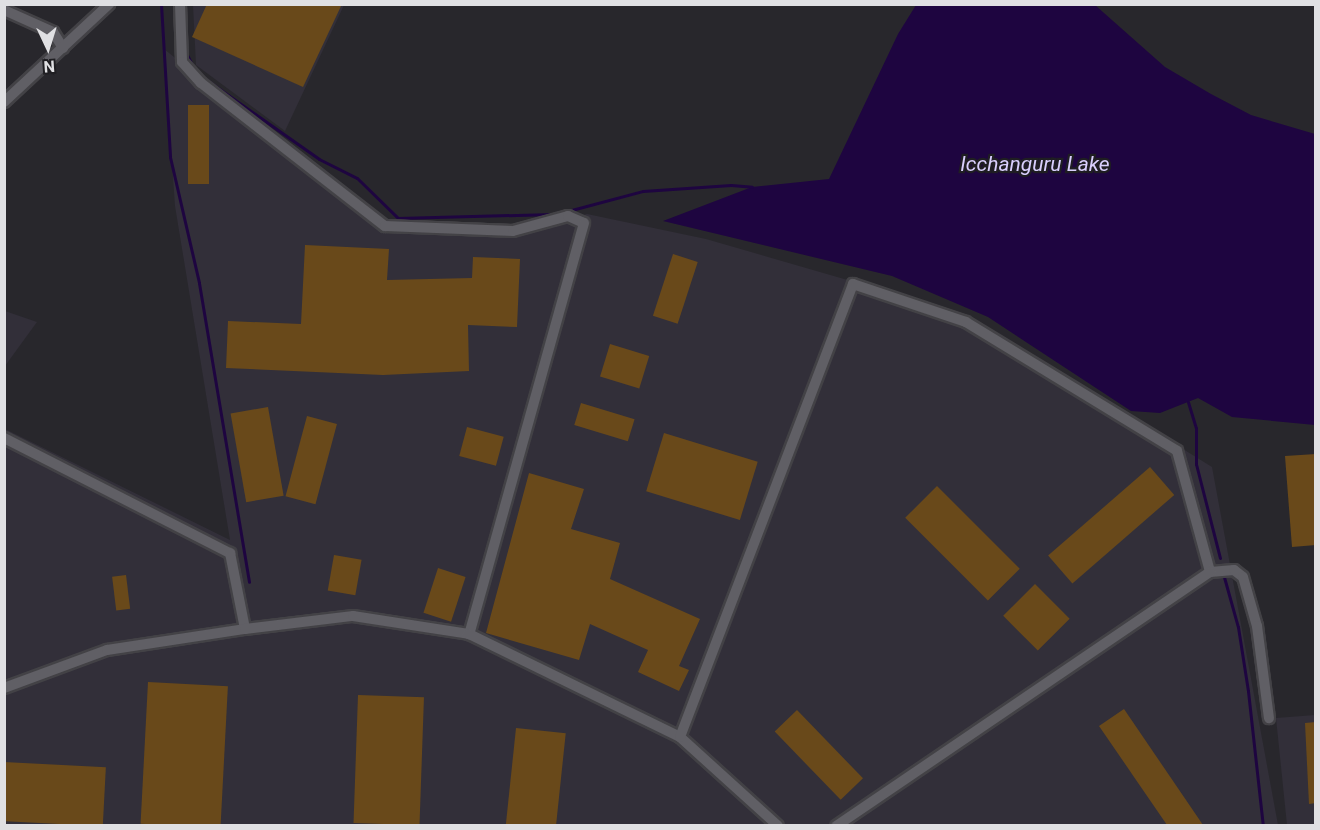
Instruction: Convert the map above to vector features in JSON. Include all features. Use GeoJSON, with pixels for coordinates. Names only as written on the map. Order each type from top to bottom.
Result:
{"type":"FeatureCollection","features":[{"type":"Feature","properties":{"kind":"street"},"geometry":{"type":"LineString","coordinates":[[4,102],[109,4]]}},
{"type":"Feature","properties":{"kind":"street"},"geometry":{"type":"LineString","coordinates":[[180,4],[182,62],[201,83],[386,226],[513,231],[568,216],[584,223],[469,634]]}},
{"type":"Feature","properties":{"kind":"street"},"geometry":{"type":"LineString","coordinates":[[4,10],[53,32],[63,48]]}},
{"type":"Feature","properties":{"kind":"street"},"geometry":{"type":"LineString","coordinates":[[680,737],[853,284],[966,321],[1176,451],[1210,572]]}},
{"type":"Feature","properties":{"kind":"street"},"geometry":{"type":"LineString","coordinates":[[4,438],[230,553],[245,629]]}},
{"type":"Feature","properties":{"kind":"street"},"geometry":{"type":"LineString","coordinates":[[836,825],[1210,572],[1234,570],[1243,577],[1257,626],[1269,718]]}},
{"type":"Feature","properties":{"kind":"street"},"geometry":{"type":"LineString","coordinates":[[4,688],[107,650],[245,629],[353,616],[469,634],[680,737],[777,825]]}},
{"type":"Feature","properties":{"kind":"shaded area"},"geometry":{"type":"Polygon","coordinates":[[[193,5],[344,5],[285,131],[196,65],[193,5]]]}},
{"type":"Feature","properties":{"kind":"shaded area"},"geometry":{"type":"Polygon","coordinates":[[[164,49],[387,227],[517,235],[587,214],[706,239],[965,314],[1212,467],[1278,825],[5,826],[5,429],[230,540],[175,206],[164,49]]]}},
{"type":"Feature","properties":{"kind":"shaded area"},"geometry":{"type":"Polygon","coordinates":[[[4,311],[37,322],[5,366],[4,311]]]}},
{"type":"Feature","properties":{"kind":"shaded area"},"geometry":{"type":"Polygon","coordinates":[[[1315,715],[1315,825],[1287,825],[1276,718],[1315,715]]]}},
{"type":"Feature","properties":{"kind":"water","name":"Icchanguru Lake"},"geometry":{"type":"Polygon","coordinates":[[[916,5],[1095,5],[1165,67],[1211,94],[1251,115],[1315,134],[1315,425],[1232,417],[1198,398],[1160,413],[1131,411],[988,317],[892,276],[663,221],[752,187],[829,179],[898,34],[916,5]]]}},
{"type":"Feature","properties":{"kind":"building"},"geometry":{"type":"Polygon","coordinates":[[[207,4],[342,4],[303,87],[192,37],[207,4]]]}},
{"type":"Feature","properties":{"kind":"building"},"geometry":{"type":"Polygon","coordinates":[[[188,105],[209,105],[209,184],[188,184],[188,105]]]}},
{"type":"Feature","properties":{"kind":"building"},"geometry":{"type":"Polygon","coordinates":[[[305,245],[389,249],[387,280],[472,278],[473,257],[520,259],[517,327],[468,325],[469,371],[383,375],[226,368],[228,321],[301,324],[305,245]]]}},
{"type":"Feature","properties":{"kind":"building"},"geometry":{"type":"Polygon","coordinates":[[[673,254],[698,262],[678,324],[653,316],[673,254]]]}},
{"type":"Feature","properties":{"kind":"building"},"geometry":{"type":"Polygon","coordinates":[[[610,344],[649,356],[639,389],[600,377],[610,344]]]}},
{"type":"Feature","properties":{"kind":"building"},"geometry":{"type":"Polygon","coordinates":[[[581,403],[635,419],[628,441],[574,425],[581,403]]]}},
{"type":"Feature","properties":{"kind":"building"},"geometry":{"type":"Polygon","coordinates":[[[268,407],[284,496],[246,502],[231,414],[268,407]]]}},
{"type":"Feature","properties":{"kind":"building"},"geometry":{"type":"Polygon","coordinates":[[[307,416],[337,424],[315,504],[286,496],[307,416]]]}},
{"type":"Feature","properties":{"kind":"building"},"geometry":{"type":"Polygon","coordinates":[[[467,427],[504,437],[496,466],[459,456],[467,427]]]}},
{"type":"Feature","properties":{"kind":"building"},"geometry":{"type":"Polygon","coordinates":[[[664,433],[758,462],[740,520],[646,491],[664,433]]]}},
{"type":"Feature","properties":{"kind":"building"},"geometry":{"type":"Polygon","coordinates":[[[1316,454],[1316,545],[1292,547],[1285,456],[1316,454]]]}},
{"type":"Feature","properties":{"kind":"building"},"geometry":{"type":"Polygon","coordinates":[[[1150,467],[1174,495],[1072,583],[1048,556],[1150,467]]]}},
{"type":"Feature","properties":{"kind":"building"},"geometry":{"type":"Polygon","coordinates":[[[529,473],[584,489],[571,529],[620,543],[610,579],[700,619],[679,666],[689,670],[679,691],[638,672],[648,650],[590,624],[579,660],[486,633],[529,473]]]}},
{"type":"Feature","properties":{"kind":"building"},"geometry":{"type":"Polygon","coordinates":[[[937,486],[1020,569],[988,601],[905,518],[937,486]]]}},
{"type":"Feature","properties":{"kind":"building"},"geometry":{"type":"Polygon","coordinates":[[[334,555],[362,560],[355,595],[328,590],[334,555]]]}},
{"type":"Feature","properties":{"kind":"building"},"geometry":{"type":"Polygon","coordinates":[[[438,568],[466,577],[451,622],[423,613],[438,568]]]}},
{"type":"Feature","properties":{"kind":"building"},"geometry":{"type":"Polygon","coordinates":[[[126,575],[130,609],[116,610],[112,577],[126,575]]]}},
{"type":"Feature","properties":{"kind":"building"},"geometry":{"type":"Polygon","coordinates":[[[1035,584],[1070,619],[1038,650],[1003,616],[1035,584]]]}},
{"type":"Feature","properties":{"kind":"building"},"geometry":{"type":"Polygon","coordinates":[[[148,682],[228,686],[221,826],[141,824],[148,682]]]}},
{"type":"Feature","properties":{"kind":"building"},"geometry":{"type":"Polygon","coordinates":[[[358,695],[424,697],[419,825],[354,823],[358,695]]]}},
{"type":"Feature","properties":{"kind":"building"},"geometry":{"type":"Polygon","coordinates":[[[1124,709],[1203,825],[1167,825],[1099,726],[1124,709]]]}},
{"type":"Feature","properties":{"kind":"building"},"geometry":{"type":"Polygon","coordinates":[[[797,710],[863,778],[841,800],[775,732],[797,710]]]}},
{"type":"Feature","properties":{"kind":"building"},"geometry":{"type":"Polygon","coordinates":[[[1316,722],[1316,803],[1309,804],[1305,723],[1316,722]]]}},
{"type":"Feature","properties":{"kind":"building"},"geometry":{"type":"Polygon","coordinates":[[[516,728],[566,733],[556,826],[506,825],[516,728]]]}},
{"type":"Feature","properties":{"kind":"building"},"geometry":{"type":"Polygon","coordinates":[[[4,762],[106,767],[103,826],[4,821],[4,762]]]}},
{"type":"Feature","properties":{"kind":"waterway"},"geometry":{"type":"LineString","coordinates":[[161,4],[170,157],[199,283],[249,582]]}},
{"type":"Feature","properties":{"kind":"waterway"},"geometry":{"type":"LineString","coordinates":[[185,51],[193,67]]}},
{"type":"Feature","properties":{"kind":"waterway"},"geometry":{"type":"LineString","coordinates":[[201,76],[319,159],[357,178],[398,218],[555,214]]}},
{"type":"Feature","properties":{"kind":"waterway"},"geometry":{"type":"LineString","coordinates":[[564,212],[643,191],[731,185],[752,187]]}},
{"type":"Feature","properties":{"kind":"waterway"},"geometry":{"type":"LineString","coordinates":[[1188,402],[1196,428],[1196,464],[1220,558]]}},
{"type":"Feature","properties":{"kind":"waterway"},"geometry":{"type":"LineString","coordinates":[[1224,577],[1238,627],[1248,691],[1263,826]]}}]}
